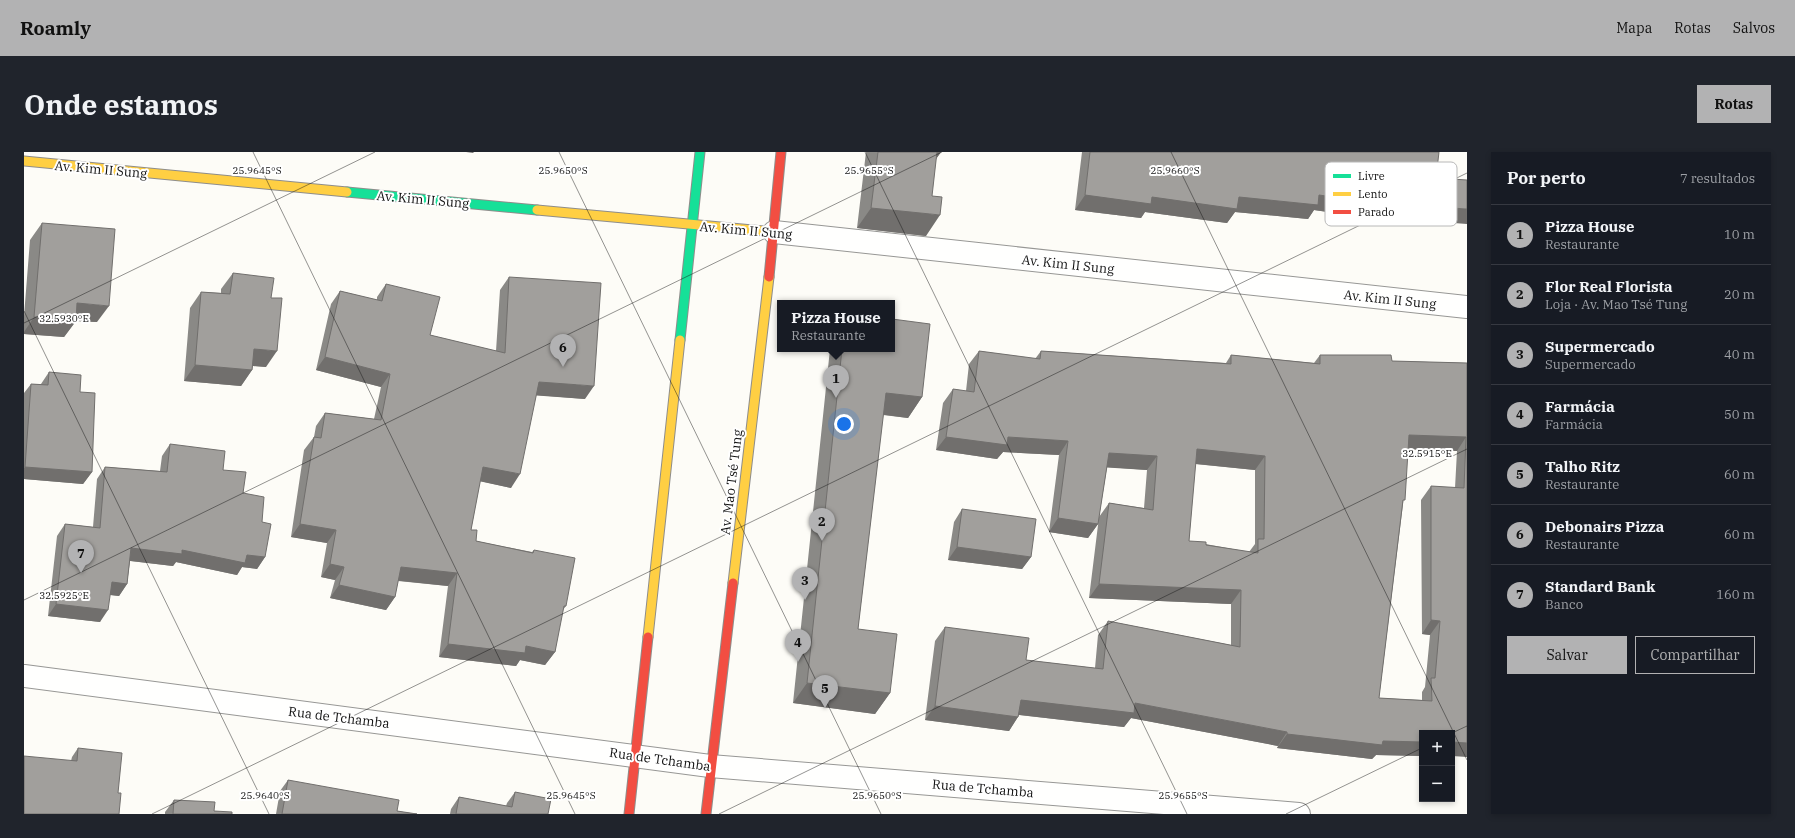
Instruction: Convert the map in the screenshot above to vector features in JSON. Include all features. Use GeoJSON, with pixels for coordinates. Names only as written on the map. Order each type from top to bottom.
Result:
{"type":"FeatureCollection","features":[{"type":"Feature","properties":{"kind":"main road"},"geometry":{"type":"LineString","coordinates":[[629,814],[634,756],[700,152]]}},
{"type":"Feature","properties":{"kind":"main road","name":"Av. Mao Tsé Tung"},"geometry":{"type":"LineString","coordinates":[[706,814],[710,766],[774,232],[781,152]]}},
{"type":"Feature","properties":{"kind":"main road","name":"Av. Kim II Sung"},"geometry":{"type":"LineString","coordinates":[[24,161],[774,232]]}},
{"type":"Feature","properties":{"kind":"street","name":"Av. Kim II Sung"},"geometry":{"type":"LineString","coordinates":[[774,232],[1467,307]]}},
{"type":"Feature","properties":{"kind":"street","name":"Rua de Tchamba"},"geometry":{"type":"LineString","coordinates":[[24,676],[710,766],[1299,814]]}},
{"type":"Feature","properties":{"kind":"building"},"geometry":{"type":"Polygon","coordinates":[[[878,152],[937,152],[932,196],[942,197],[940,215],[871,208],[878,152]]]}},
{"type":"Feature","properties":{"kind":"building"},"geometry":{"type":"Polygon","coordinates":[[[1090,152],[1439,152],[1438,162],[1325,162],[1325,196],[1319,195],[1318,205],[1239,197],[1237,209],[1152,197],[1151,204],[1085,195],[1090,152]]]}},
{"type":"Feature","properties":{"kind":"building"},"geometry":{"type":"Polygon","coordinates":[[[1457,179],[1467,180],[1467,209],[1457,208],[1457,179]]]}},
{"type":"Feature","properties":{"kind":"building"},"geometry":{"type":"Polygon","coordinates":[[[42,223],[115,229],[109,306],[77,303],[76,321],[34,317],[42,223]]]}},
{"type":"Feature","properties":{"kind":"building"},"geometry":{"type":"Polygon","coordinates":[[[233,273],[274,278],[271,298],[282,298],[277,351],[254,349],[252,370],[195,365],[201,292],[230,294],[233,273]]]}},
{"type":"Feature","properties":{"kind":"building"},"geometry":{"type":"Polygon","coordinates":[[[509,277],[601,283],[594,386],[539,382],[520,474],[483,467],[471,530],[477,530],[476,541],[533,553],[534,550],[575,558],[555,652],[526,646],[525,653],[448,644],[457,573],[401,567],[395,597],[339,585],[344,567],[330,564],[336,530],[300,524],[314,437],[321,438],[325,413],[381,420],[390,374],[325,357],[340,291],[382,301],[386,284],[440,297],[430,335],[505,353],[509,277]]]}},
{"type":"Feature","properties":{"kind":"building"},"geometry":{"type":"Polygon","coordinates":[[[895,319],[930,324],[922,397],[886,393],[858,629],[897,634],[890,693],[807,683],[842,352],[895,352],[895,319]]]}},
{"type":"Feature","properties":{"kind":"building"},"geometry":{"type":"Polygon","coordinates":[[[979,351],[1040,359],[1041,351],[1231,364],[1231,355],[1320,364],[1320,355],[1391,355],[1392,361],[1467,363],[1467,743],[1455,742],[1455,730],[1419,730],[1419,742],[1383,741],[1382,745],[1287,734],[1287,732],[1135,703],[1134,713],[1021,700],[1018,717],[935,706],[945,627],[1029,638],[1026,660],[1103,669],[1108,621],[1240,647],[1241,590],[1099,584],[1109,503],[1153,510],[1157,456],[1109,453],[1098,524],[1058,518],[1068,441],[1008,437],[1007,445],[946,437],[953,389],[974,392],[979,351]],[[1409,435],[1405,500],[1403,500],[1379,698],[1432,701],[1431,678],[1435,678],[1440,621],[1431,620],[1431,486],[1464,488],[1466,437],[1409,435]],[[1197,449],[1189,541],[1206,542],[1206,545],[1258,553],[1258,539],[1264,539],[1265,456],[1197,449]]]}},
{"type":"Feature","properties":{"kind":"building"},"geometry":{"type":"Polygon","coordinates":[[[49,372],[81,375],[80,392],[95,393],[92,472],[25,467],[31,384],[48,385],[49,372]]]}},
{"type":"Feature","properties":{"kind":"building"},"geometry":{"type":"Polygon","coordinates":[[[170,444],[225,451],[223,470],[246,472],[243,493],[264,497],[262,522],[271,524],[265,557],[247,555],[245,563],[182,550],[182,554],[131,548],[127,584],[112,582],[108,610],[56,604],[65,524],[100,528],[105,467],[167,472],[170,444]]]}},
{"type":"Feature","properties":{"kind":"building"},"geometry":{"type":"Polygon","coordinates":[[[962,509],[1036,519],[1031,557],[957,547],[962,509]]]}},
{"type":"Feature","properties":{"kind":"building"},"geometry":{"type":"Polygon","coordinates":[[[78,748],[122,753],[118,793],[121,793],[119,814],[24,814],[24,756],[77,761],[78,748]]]}},
{"type":"Feature","properties":{"kind":"building"},"geometry":{"type":"Polygon","coordinates":[[[288,780],[399,800],[397,811],[417,814],[282,814],[288,780]]]}},
{"type":"Feature","properties":{"kind":"building"},"geometry":{"type":"Polygon","coordinates":[[[515,792],[551,799],[548,814],[456,814],[459,797],[512,807],[515,792]]]}},
{"type":"Feature","properties":{"kind":"building"},"geometry":{"type":"Polygon","coordinates":[[[174,800],[215,802],[214,811],[232,812],[232,814],[173,814],[174,800]]]}},
{"type":"Feature","properties":{"kind":"traffic: fast"},"geometry":{"type":"LineString","coordinates":[[680,340],[700,152]]}},
{"type":"Feature","properties":{"kind":"traffic: fast"},"geometry":{"type":"LineString","coordinates":[[347,192],[537,210]]}},
{"type":"Feature","properties":{"kind":"traffic: slow"},"geometry":{"type":"LineString","coordinates":[[24,161],[347,192]]}},
{"type":"Feature","properties":{"kind":"traffic: slow"},"geometry":{"type":"LineString","coordinates":[[537,210],[774,232]]}},
{"type":"Feature","properties":{"kind":"traffic: slow"},"geometry":{"type":"LineString","coordinates":[[733,583],[769,277]]}},
{"type":"Feature","properties":{"kind":"traffic: slow"},"geometry":{"type":"LineString","coordinates":[[648,637],[680,340]]}},
{"type":"Feature","properties":{"kind":"traffic: jam"},"geometry":{"type":"LineString","coordinates":[[769,277],[781,152]]}},
{"type":"Feature","properties":{"kind":"traffic: jam"},"geometry":{"type":"LineString","coordinates":[[706,814],[733,583]]}},
{"type":"Feature","properties":{"kind":"traffic: jam"},"geometry":{"type":"LineString","coordinates":[[629,814],[648,637]]}},
{"type":"Feature","properties":{"kind":"place","name":"Debonairs Pizza"},"geometry":{"type":"Point","coordinates":[563,367]}},
{"type":"Feature","properties":{"kind":"place","name":"Pizza House"},"geometry":{"type":"Point","coordinates":[836,398]}},
{"type":"Feature","properties":{"kind":"place","name":"Flor Real Florista"},"geometry":{"type":"Point","coordinates":[822,541]}},
{"type":"Feature","properties":{"kind":"place","name":"Standard Bank"},"geometry":{"type":"Point","coordinates":[81,573]}},
{"type":"Feature","properties":{"kind":"place","name":"Supermercado"},"geometry":{"type":"Point","coordinates":[805,600]}},
{"type":"Feature","properties":{"kind":"place","name":"Farmácia"},"geometry":{"type":"Point","coordinates":[798,662]}},
{"type":"Feature","properties":{"kind":"place","name":"Talho Ritz"},"geometry":{"type":"Point","coordinates":[825,708]}}]}
